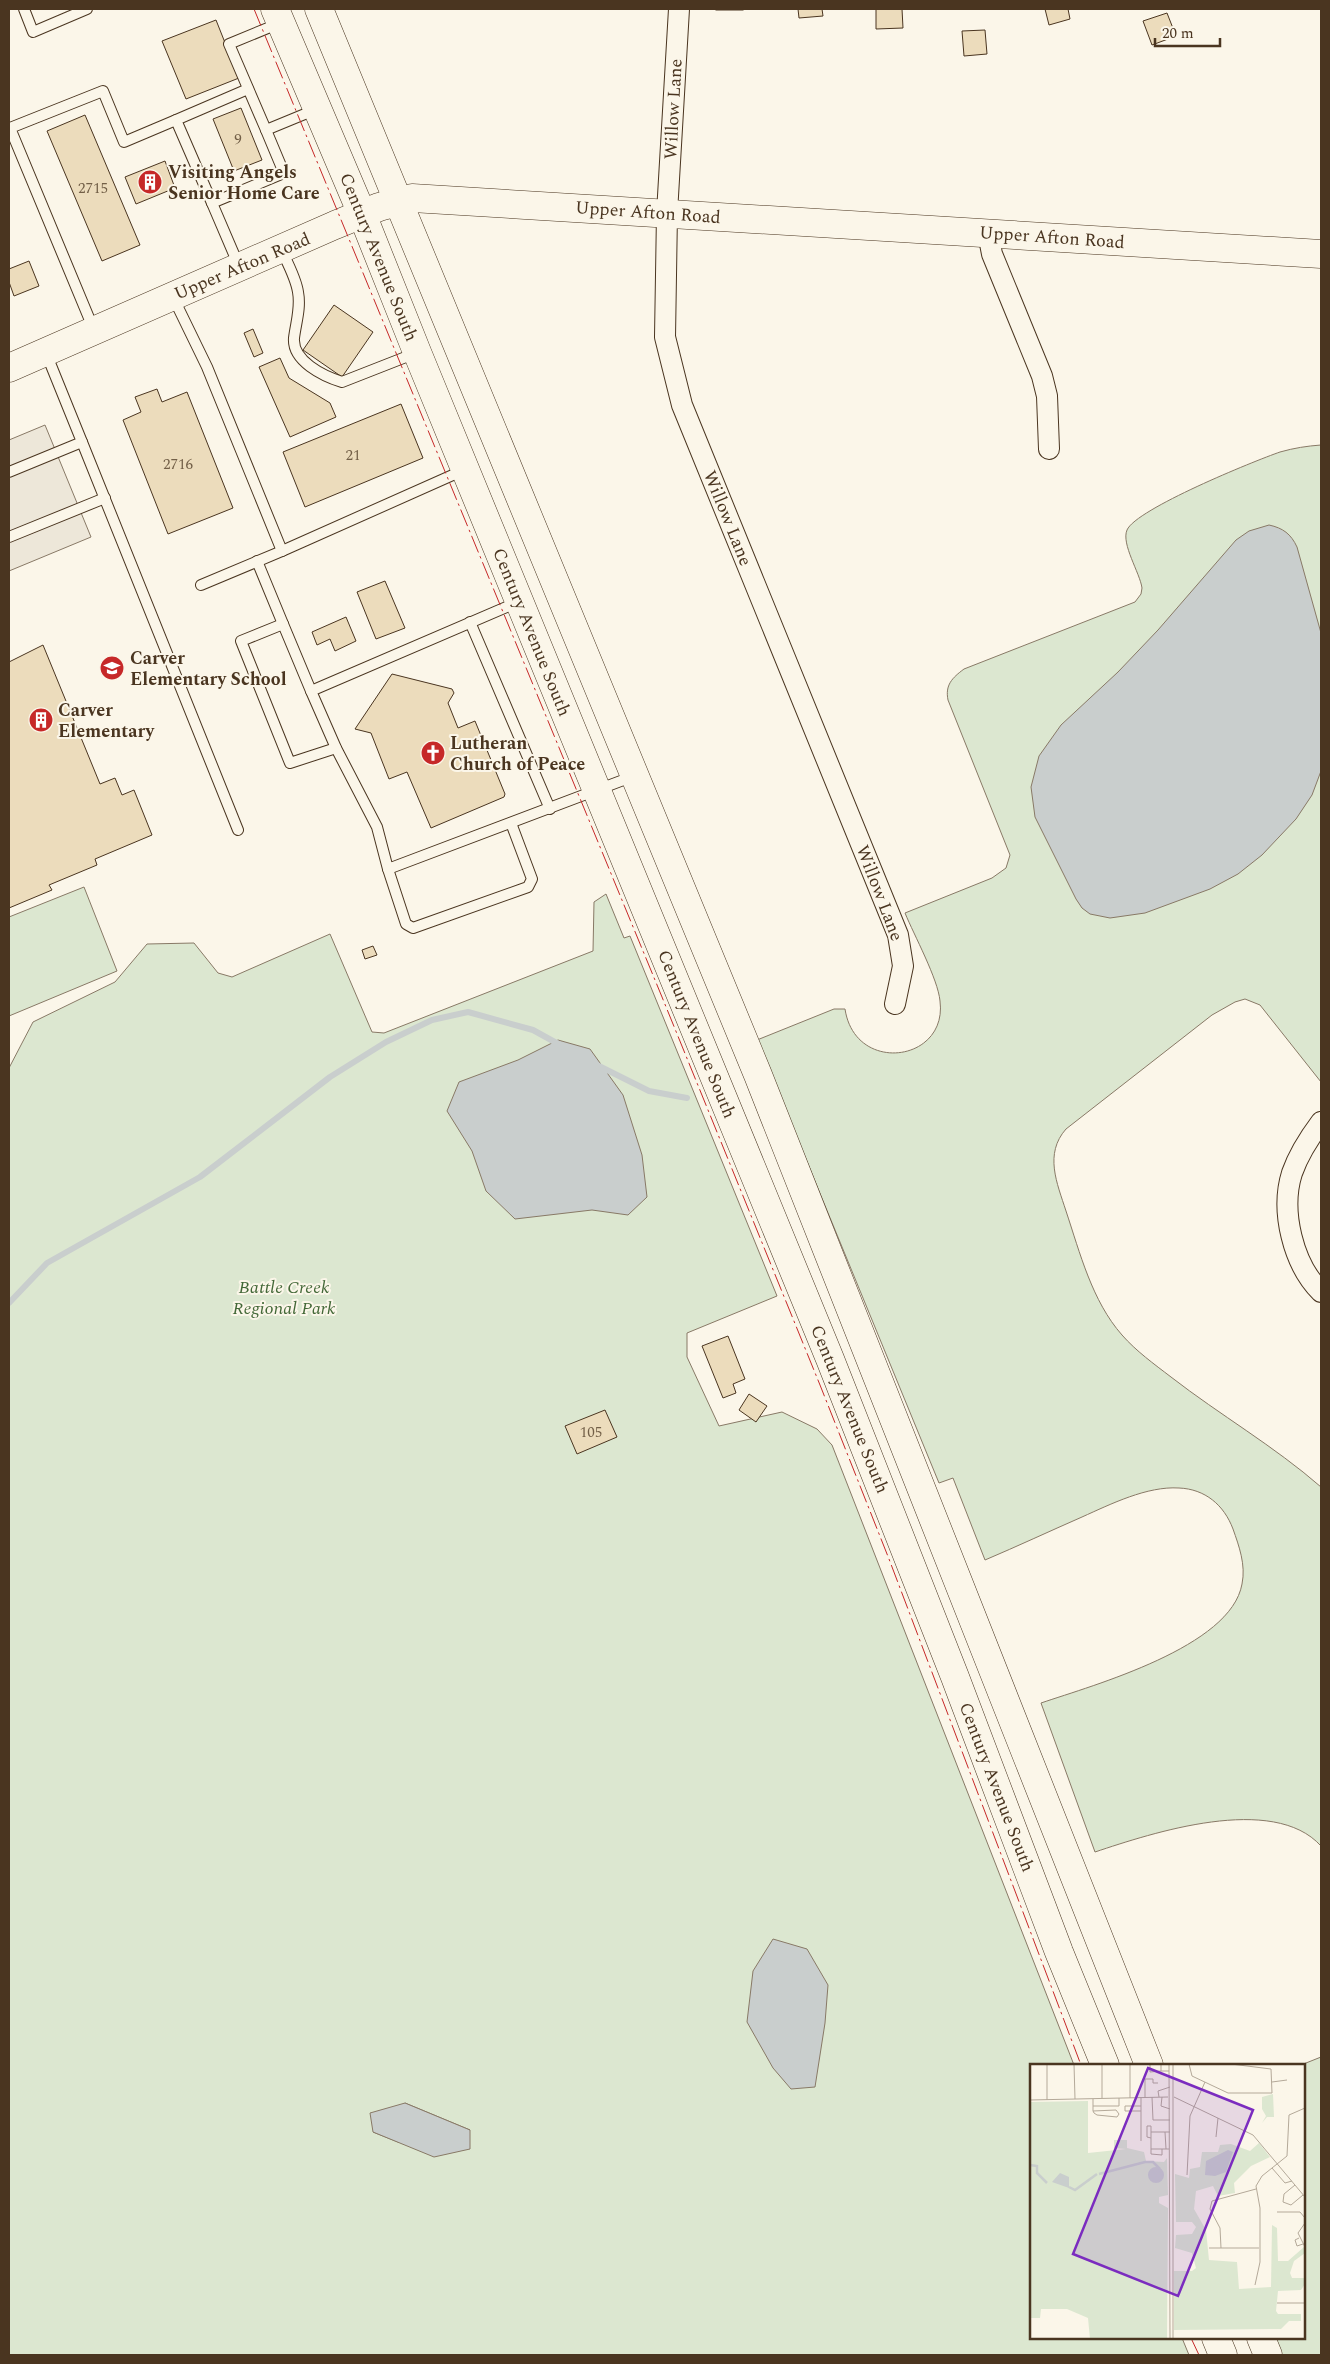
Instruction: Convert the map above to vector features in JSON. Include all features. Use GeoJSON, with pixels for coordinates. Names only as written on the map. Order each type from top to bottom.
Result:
{"type":"FeatureCollection","features":[{"type":"Feature","properties":{"kind":"main road"},"geometry":{"type":"LineString","coordinates":[[319,9],[635,775],[870,1355],[1149,2064]]}},
{"type":"Feature","properties":{"kind":"main road","name":"Century Avenue South"},"geometry":{"type":"LineString","coordinates":[[278,16],[362,214],[830,1358],[956,1677],[1059,1952],[1105,2064]]}},
{"type":"Feature","properties":{"kind":"main road","name":"Upper Afton Road"},"geometry":{"type":"LineString","coordinates":[[9,368],[362,214],[399,200],[428,198],[1321,254]]}},
{"type":"Feature","properties":{"kind":"main road"},"geometry":{"type":"LineString","coordinates":[[1216,2339],[1223,2355]]}},
{"type":"Feature","properties":{"kind":"main road"},"geometry":{"type":"LineString","coordinates":[[1261,2339],[1268,2355]]}},
{"type":"Feature","properties":{"kind":"street","name":"Willow Lane"},"geometry":{"type":"LineString","coordinates":[[679,9],[667,213],[665,338],[682,405],[898,935],[903,966],[895,1004]]}},
{"type":"Feature","properties":{"kind":"street"},"geometry":{"type":"LineString","coordinates":[[988,233],[992,254],[1042,376],[1047,396],[1049,449]]}},
{"type":"Feature","properties":{"kind":"street"},"geometry":{"type":"LineString","coordinates":[[1321,1122],[1304,1145],[1292,1174],[1288,1206],[1291,1236],[1301,1266],[1321,1292]]}},
{"type":"Feature","properties":{"kind":"lane"},"geometry":{"type":"LineString","coordinates":[[24,9],[33,32],[87,9]]}},
{"type":"Feature","properties":{"kind":"lane"},"geometry":{"type":"LineString","coordinates":[[212,203],[284,173],[229,44],[278,16]]}},
{"type":"Feature","properties":{"kind":"lane"},"geometry":{"type":"LineString","coordinates":[[94,330],[10,128],[103,91],[124,142],[248,90]]}},
{"type":"Feature","properties":{"kind":"lane"},"geometry":{"type":"LineString","coordinates":[[266,130],[317,109]]}},
{"type":"Feature","properties":{"kind":"lane"},"geometry":{"type":"LineString","coordinates":[[176,120],[239,267]]}},
{"type":"Feature","properties":{"kind":"lane"},"geometry":{"type":"LineString","coordinates":[[281,249],[298,290],[299,305],[294,339],[295,349],[302,360],[330,379],[342,382],[417,352]]}},
{"type":"Feature","properties":{"kind":"lane"},"geometry":{"type":"LineString","coordinates":[[172,296],[207,367],[282,551]]}},
{"type":"Feature","properties":{"kind":"lane"},"geometry":{"type":"LineString","coordinates":[[46,352],[238,830]]}},
{"type":"Feature","properties":{"kind":"lane"},"geometry":{"type":"LineString","coordinates":[[9,472],[82,442]]}},
{"type":"Feature","properties":{"kind":"lane"},"geometry":{"type":"LineString","coordinates":[[201,585],[465,469]]}},
{"type":"Feature","properties":{"kind":"lane"},"geometry":{"type":"LineString","coordinates":[[9,537],[104,498]]}},
{"type":"Feature","properties":{"kind":"lane"},"geometry":{"type":"LineString","coordinates":[[257,561],[336,748],[377,827],[406,924],[413,928],[528,887],[532,879],[512,823]]}},
{"type":"Feature","properties":{"kind":"lane"},"geometry":{"type":"LineString","coordinates":[[311,691],[519,601]]}},
{"type":"Feature","properties":{"kind":"lane"},"geometry":{"type":"LineString","coordinates":[[470,622],[550,809]]}},
{"type":"Feature","properties":{"kind":"lane"},"geometry":{"type":"LineString","coordinates":[[283,624],[241,641],[287,760],[293,764],[336,748]]}},
{"type":"Feature","properties":{"kind":"lane"},"geometry":{"type":"LineString","coordinates":[[388,869],[550,809],[635,775]]}},
{"type":"Feature","properties":{"kind":"green space"},"geometry":{"type":"Polygon","coordinates":[[[1321,445],[1321,1082],[1260,1005],[1245,999],[1235,1002],[1212,1015],[1066,1129],[1055,1148],[1054,1169],[1059,1190],[1088,1276],[1112,1322],[1127,1341],[1158,1367],[1285,1458],[1321,1487],[1321,1846],[1300,1830],[1273,1822],[1243,1820],[1211,1822],[1179,1828],[1095,1852],[1041,1703],[1093,1686],[1157,1660],[1188,1645],[1213,1627],[1232,1606],[1242,1584],[1243,1570],[1240,1549],[1233,1529],[1219,1506],[1205,1495],[1188,1489],[1167,1488],[1142,1493],[1117,1502],[985,1560],[953,1478],[939,1483],[757,1040],[834,1009],[845,1009],[852,1030],[865,1044],[882,1052],[899,1053],[916,1048],[930,1037],[939,1022],[940,1001],[935,981],[905,913],[992,878],[1006,868],[1010,855],[948,700],[947,695],[950,682],[964,669],[1135,602],[1141,594],[1142,588],[1129,551],[1126,536],[1127,530],[1135,521],[1151,510],[1197,486],[1266,457],[1290,449],[1321,445]]]}},
{"type":"Feature","properties":{"kind":"green space"},"geometry":{"type":"Polygon","coordinates":[[[84,887],[117,971],[9,1016],[9,917],[84,887]]]}},
{"type":"Feature","properties":{"kind":"green space","name":"Battle Creek Regional Park"},"geometry":{"type":"Polygon","coordinates":[[[606,894],[624,938],[630,936],[777,1296],[687,1333],[687,1357],[719,1426],[782,1412],[817,1429],[832,1445],[1074,2064],[1030,2064],[1030,2339],[1182,2339],[1189,2355],[9,2355],[9,1068],[33,1022],[115,982],[147,944],[194,943],[218,973],[232,977],[330,934],[372,1032],[384,1033],[593,951],[594,902],[606,894]],[[405,2103],[373,2132],[398,2142],[470,2130],[405,2103]]]}},
{"type":"Feature","properties":{"kind":"green space"},"geometry":{"type":"Polygon","coordinates":[[[1321,2057],[1321,2355],[1282,2355],[1275,2339],[1305,2339],[1304,2064],[1321,2057]]]}},
{"type":"Feature","properties":{"kind":"shaded area"},"geometry":{"type":"Polygon","coordinates":[[[45,425],[91,537],[9,571],[9,440],[45,425]]]}},
{"type":"Feature","properties":{"kind":"shaded area"},"geometry":{"type":"Polygon","coordinates":[[[1269,525],[1286,532],[1297,547],[1321,633],[1321,771],[1312,795],[1296,819],[1262,855],[1238,874],[1210,889],[1145,913],[1110,918],[1090,914],[1082,908],[1076,899],[1035,817],[1031,787],[1039,756],[1061,725],[1118,672],[1158,630],[1236,540],[1249,531],[1269,525]]]}},
{"type":"Feature","properties":{"kind":"shaded area"},"geometry":{"type":"Polygon","coordinates":[[[558,1040],[590,1049],[623,1095],[642,1155],[647,1197],[628,1215],[592,1210],[515,1219],[486,1191],[472,1151],[447,1111],[459,1082],[518,1060],[558,1040]]]}},
{"type":"Feature","properties":{"kind":"shaded area"},"geometry":{"type":"Polygon","coordinates":[[[773,1939],[807,1949],[828,1985],[825,2023],[815,2087],[791,2089],[773,2068],[747,2022],[753,1971],[773,1939]]]}},
{"type":"Feature","properties":{"kind":"shaded area"},"geometry":{"type":"Polygon","coordinates":[[[405,2103],[470,2130],[470,2149],[434,2157],[373,2132],[370,2113],[405,2103]]]}},
{"type":"Feature","properties":{"kind":"building"},"geometry":{"type":"Polygon","coordinates":[[[743,9],[743,10],[716,10],[743,9]]]}},
{"type":"Feature","properties":{"kind":"building"},"geometry":{"type":"Polygon","coordinates":[[[798,9],[822,9],[823,16],[799,18],[798,9]]]}},
{"type":"Feature","properties":{"kind":"building"},"geometry":{"type":"Polygon","coordinates":[[[876,9],[902,9],[903,28],[876,29],[876,9]]]}},
{"type":"Feature","properties":{"kind":"building"},"geometry":{"type":"Polygon","coordinates":[[[1045,9],[1068,9],[1070,19],[1049,25],[1045,9]]]}},
{"type":"Feature","properties":{"kind":"building"},"geometry":{"type":"Polygon","coordinates":[[[1167,13],[1176,36],[1152,45],[1143,21],[1167,13]]]}},
{"type":"Feature","properties":{"kind":"building"},"geometry":{"type":"Polygon","coordinates":[[[216,20],[239,78],[186,99],[162,41],[216,20]]]}},
{"type":"Feature","properties":{"kind":"building"},"geometry":{"type":"Polygon","coordinates":[[[985,30],[987,54],[964,56],[962,31],[985,30]]]}},
{"type":"Feature","properties":{"kind":"building"},"geometry":{"type":"Polygon","coordinates":[[[241,108],[262,160],[234,171],[213,119],[241,108]]]}},
{"type":"Feature","properties":{"kind":"building"},"geometry":{"type":"Polygon","coordinates":[[[85,115],[140,245],[102,261],[47,131],[85,115]]]}},
{"type":"Feature","properties":{"kind":"building","name":"Visiting Angels Senior Home Care"},"geometry":{"type":"Polygon","coordinates":[[[165,161],[175,188],[136,204],[125,177],[165,161]]]}},
{"type":"Feature","properties":{"kind":"building"},"geometry":{"type":"Polygon","coordinates":[[[29,261],[39,286],[14,296],[9,282],[9,269],[29,261]]]}},
{"type":"Feature","properties":{"kind":"building"},"geometry":{"type":"Polygon","coordinates":[[[334,305],[373,332],[342,377],[303,350],[334,305]]]}},
{"type":"Feature","properties":{"kind":"building"},"geometry":{"type":"Polygon","coordinates":[[[253,329],[263,353],[254,357],[244,333],[253,329]]]}},
{"type":"Feature","properties":{"kind":"building"},"geometry":{"type":"Polygon","coordinates":[[[280,358],[289,378],[330,403],[336,417],[290,437],[259,367],[280,358]]]}},
{"type":"Feature","properties":{"kind":"building"},"geometry":{"type":"Polygon","coordinates":[[[157,389],[162,402],[187,392],[233,508],[168,534],[123,420],[141,412],[135,397],[157,389]]]}},
{"type":"Feature","properties":{"kind":"building"},"geometry":{"type":"Polygon","coordinates":[[[401,404],[423,458],[305,507],[283,452],[401,404]]]}},
{"type":"Feature","properties":{"kind":"building"},"geometry":{"type":"Polygon","coordinates":[[[385,581],[405,628],[376,639],[357,592],[385,581]]]}},
{"type":"Feature","properties":{"kind":"building"},"geometry":{"type":"Polygon","coordinates":[[[346,617],[356,641],[335,651],[330,639],[317,645],[312,632],[346,617]]]}},
{"type":"Feature","properties":{"kind":"building","name":"Carver Elementary"},"geometry":{"type":"Polygon","coordinates":[[[43,645],[100,784],[115,778],[122,795],[134,790],[152,835],[95,859],[97,865],[49,885],[52,890],[9,908],[9,662],[43,645]]]}},
{"type":"Feature","properties":{"kind":"building","name":"Lutheran Church of Peace"},"geometry":{"type":"Polygon","coordinates":[[[392,674],[452,689],[454,693],[448,703],[458,728],[475,721],[505,794],[504,797],[431,828],[407,772],[389,779],[371,733],[355,729],[392,674]]]}},
{"type":"Feature","properties":{"kind":"building"},"geometry":{"type":"Polygon","coordinates":[[[373,946],[377,955],[365,959],[362,950],[373,946]]]}},
{"type":"Feature","properties":{"kind":"building"},"geometry":{"type":"Polygon","coordinates":[[[728,1336],[745,1379],[733,1384],[736,1393],[723,1398],[702,1346],[728,1336]]]}},
{"type":"Feature","properties":{"kind":"building"},"geometry":{"type":"Polygon","coordinates":[[[749,1394],[767,1406],[756,1422],[739,1410],[749,1394]]]}},
{"type":"Feature","properties":{"kind":"building"},"geometry":{"type":"Polygon","coordinates":[[[605,1410],[617,1437],[577,1454],[565,1426],[605,1410]]]}},
{"type":"Feature","properties":{"kind":"waterway"},"geometry":{"type":"LineString","coordinates":[[9,1303],[47,1263],[200,1177],[330,1077],[386,1042],[432,1020],[468,1012],[533,1030],[562,1046]]}},
{"type":"Feature","properties":{"kind":"waterway"},"geometry":{"type":"LineString","coordinates":[[597,1065],[649,1091],[687,1098]]}},
{"type":"Feature","properties":{"kind":"power"},"geometry":{"type":"LineString","coordinates":[[254,9],[820,1385],[889,1559],[1081,2064]]}},
{"type":"Feature","properties":{"kind":"power"},"geometry":{"type":"LineString","coordinates":[[1191,2339],[1199,2355]]}},
{"type":"Feature","properties":{"kind":"place","name":"Visiting Angels Senior Home Care"},"geometry":{"type":"Point","coordinates":[150,182]}},
{"type":"Feature","properties":{"kind":"place","name":"Carver Elementary School"},"geometry":{"type":"Point","coordinates":[112,668]}},
{"type":"Feature","properties":{"kind":"place","name":"Carver Elementary"},"geometry":{"type":"Point","coordinates":[41,720]}},
{"type":"Feature","properties":{"kind":"place","name":"Lutheran Church of Peace"},"geometry":{"type":"Point","coordinates":[433,753]}}]}
